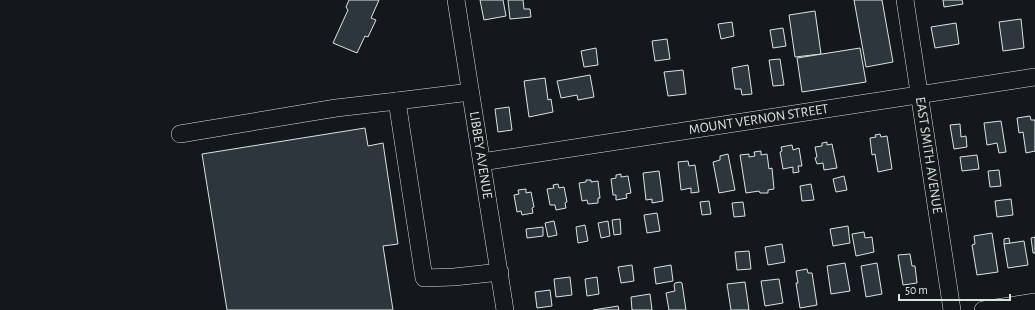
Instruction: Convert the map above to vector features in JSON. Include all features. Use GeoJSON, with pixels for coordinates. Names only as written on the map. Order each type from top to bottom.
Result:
{"type":"FeatureCollection","features":[{"type":"Feature","properties":{"kind":"street","name":"LIBBEY AVENUE"},"geometry":{"type":"LineString","coordinates":[[456,0],[505,310]]}},
{"type":"Feature","properties":{"kind":"street","name":"EAST SMITH AVENUE"},"geometry":{"type":"LineString","coordinates":[[905,0],[952,310]]}},
{"type":"Feature","properties":{"kind":"street","name":"MOUNT VERNON STREET"},"geometry":{"type":"LineString","coordinates":[[482,162],[1035,77]]}},
{"type":"Feature","properties":{"kind":"street"},"geometry":{"type":"LineString","coordinates":[[180,134],[336,108],[470,92]]}},
{"type":"Feature","properties":{"kind":"street"},"geometry":{"type":"LineString","coordinates":[[397,101],[424,278],[454,277],[500,272]]}},
{"type":"Feature","properties":{"kind":"street"},"geometry":{"type":"LineString","coordinates":[[983,310],[1035,302]]}},
{"type":"Feature","properties":{"kind":"building"},"geometry":{"type":"Polygon","coordinates":[[[349,0],[379,0],[371,18],[376,20],[368,37],[365,36],[357,53],[333,43],[348,10],[346,7],[349,0]]]}},
{"type":"Feature","properties":{"kind":"building"},"geometry":{"type":"Polygon","coordinates":[[[480,0],[503,0],[506,16],[484,20],[480,0]]]}},
{"type":"Feature","properties":{"kind":"building"},"geometry":{"type":"Polygon","coordinates":[[[508,0],[523,0],[524,9],[530,9],[531,17],[510,19],[508,0]]]}},
{"type":"Feature","properties":{"kind":"building"},"geometry":{"type":"Polygon","coordinates":[[[854,0],[882,0],[893,62],[866,67],[854,0]]]}},
{"type":"Feature","properties":{"kind":"building"},"geometry":{"type":"Polygon","coordinates":[[[943,0],[962,0],[963,4],[944,7],[943,0]]]}},
{"type":"Feature","properties":{"kind":"building"},"geometry":{"type":"Polygon","coordinates":[[[815,11],[821,54],[795,57],[789,15],[815,11]]]}},
{"type":"Feature","properties":{"kind":"building"},"geometry":{"type":"Polygon","coordinates":[[[1021,19],[1024,48],[1003,51],[999,22],[1021,19]]]}},
{"type":"Feature","properties":{"kind":"building"},"geometry":{"type":"Polygon","coordinates":[[[732,22],[734,36],[721,39],[718,24],[732,22]]]}},
{"type":"Feature","properties":{"kind":"building"},"geometry":{"type":"Polygon","coordinates":[[[956,23],[959,44],[935,48],[931,27],[956,23]]]}},
{"type":"Feature","properties":{"kind":"building"},"geometry":{"type":"Polygon","coordinates":[[[783,28],[786,46],[773,48],[770,30],[783,28]]]}},
{"type":"Feature","properties":{"kind":"building"},"geometry":{"type":"Polygon","coordinates":[[[667,39],[670,59],[655,61],[652,41],[667,39]]]}},
{"type":"Feature","properties":{"kind":"building"},"geometry":{"type":"Polygon","coordinates":[[[596,48],[598,65],[584,67],[581,51],[596,48]]]}},
{"type":"Feature","properties":{"kind":"building"},"geometry":{"type":"Polygon","coordinates":[[[860,48],[866,82],[802,92],[797,58],[860,48]]]}},
{"type":"Feature","properties":{"kind":"building"},"geometry":{"type":"Polygon","coordinates":[[[780,59],[784,85],[773,86],[769,60],[780,59]]]}},
{"type":"Feature","properties":{"kind":"building"},"geometry":{"type":"Polygon","coordinates":[[[748,65],[752,94],[742,95],[741,89],[735,89],[732,68],[748,65]]]}},
{"type":"Feature","properties":{"kind":"building"},"geometry":{"type":"Polygon","coordinates":[[[683,70],[686,94],[668,96],[664,72],[683,70]]]}},
{"type":"Feature","properties":{"kind":"building"},"geometry":{"type":"Polygon","coordinates":[[[590,75],[594,97],[578,100],[577,95],[561,98],[557,81],[590,75]]]}},
{"type":"Feature","properties":{"kind":"building"},"geometry":{"type":"Polygon","coordinates":[[[545,78],[548,100],[551,99],[553,112],[529,117],[524,81],[545,78]]]}},
{"type":"Feature","properties":{"kind":"building"},"geometry":{"type":"Polygon","coordinates":[[[509,107],[512,130],[498,132],[495,109],[509,107]]]}},
{"type":"Feature","properties":{"kind":"building"},"geometry":{"type":"Polygon","coordinates":[[[1030,116],[1031,120],[1035,120],[1035,151],[1026,153],[1023,132],[1019,133],[1017,118],[1030,116]]]}},
{"type":"Feature","properties":{"kind":"building"},"geometry":{"type":"Polygon","coordinates":[[[1001,121],[1006,152],[999,153],[997,143],[987,145],[984,123],[1001,121]]]}},
{"type":"Feature","properties":{"kind":"building"},"geometry":{"type":"Polygon","coordinates":[[[960,124],[961,137],[966,136],[967,147],[954,149],[950,125],[960,124]]]}},
{"type":"Feature","properties":{"kind":"building"},"geometry":{"type":"Polygon","coordinates":[[[365,128],[368,146],[383,143],[398,244],[383,246],[393,310],[227,310],[202,154],[365,128]]]}},
{"type":"Feature","properties":{"kind":"building"},"geometry":{"type":"Polygon","coordinates":[[[880,134],[881,137],[887,136],[892,169],[878,172],[875,154],[872,155],[870,138],[876,137],[875,135],[880,134]]]}},
{"type":"Feature","properties":{"kind":"building"},"geometry":{"type":"Polygon","coordinates":[[[827,142],[827,145],[832,144],[837,168],[824,170],[823,163],[817,164],[815,158],[817,157],[815,147],[822,146],[822,143],[827,142]]]}},
{"type":"Feature","properties":{"kind":"building"},"geometry":{"type":"Polygon","coordinates":[[[792,145],[793,150],[799,148],[802,166],[798,166],[799,172],[793,173],[793,167],[783,169],[780,152],[782,151],[781,147],[792,145]]]}},
{"type":"Feature","properties":{"kind":"building"},"geometry":{"type":"Polygon","coordinates":[[[761,151],[761,155],[767,154],[769,169],[772,168],[774,189],[768,190],[768,193],[760,193],[759,191],[746,193],[740,155],[749,154],[749,157],[755,156],[754,152],[761,151]]]}},
{"type":"Feature","properties":{"kind":"building"},"geometry":{"type":"Polygon","coordinates":[[[728,154],[735,190],[719,193],[713,162],[720,160],[720,156],[728,154]]]}},
{"type":"Feature","properties":{"kind":"building"},"geometry":{"type":"Polygon","coordinates":[[[977,155],[979,169],[962,171],[960,157],[977,155]]]}},
{"type":"Feature","properties":{"kind":"building"},"geometry":{"type":"Polygon","coordinates":[[[688,161],[689,166],[695,165],[699,192],[691,193],[691,188],[681,190],[678,162],[688,161]]]}},
{"type":"Feature","properties":{"kind":"building"},"geometry":{"type":"Polygon","coordinates":[[[999,170],[1001,186],[990,187],[988,171],[999,170]]]}},
{"type":"Feature","properties":{"kind":"building"},"geometry":{"type":"Polygon","coordinates":[[[659,171],[663,201],[652,203],[652,199],[646,200],[643,173],[659,171]]]}},
{"type":"Feature","properties":{"kind":"building"},"geometry":{"type":"Polygon","coordinates":[[[621,174],[621,177],[628,176],[631,193],[626,194],[627,198],[616,200],[616,195],[613,195],[611,179],[616,178],[616,175],[621,174]]]}},
{"type":"Feature","properties":{"kind":"building"},"geometry":{"type":"Polygon","coordinates":[[[844,176],[847,190],[836,192],[833,179],[844,176]]]}},
{"type":"Feature","properties":{"kind":"building"},"geometry":{"type":"Polygon","coordinates":[[[586,180],[591,180],[591,182],[598,181],[600,198],[598,198],[598,203],[588,204],[587,200],[582,201],[579,183],[586,182],[586,180]]]}},
{"type":"Feature","properties":{"kind":"building"},"geometry":{"type":"Polygon","coordinates":[[[558,184],[559,188],[564,187],[567,202],[565,203],[566,208],[556,210],[555,205],[550,205],[547,189],[554,188],[553,185],[558,184]]]}},
{"type":"Feature","properties":{"kind":"building"},"geometry":{"type":"Polygon","coordinates":[[[811,184],[814,200],[802,201],[800,186],[811,184]]]}},
{"type":"Feature","properties":{"kind":"building"},"geometry":{"type":"Polygon","coordinates":[[[526,189],[526,193],[531,192],[534,207],[532,208],[533,213],[522,215],[521,211],[517,212],[514,195],[519,194],[518,190],[526,189]]]}},
{"type":"Feature","properties":{"kind":"building"},"geometry":{"type":"Polygon","coordinates":[[[1011,199],[1013,215],[997,217],[995,201],[1011,199]]]}},
{"type":"Feature","properties":{"kind":"building"},"geometry":{"type":"Polygon","coordinates":[[[709,201],[711,214],[702,215],[700,202],[709,201]]]}},
{"type":"Feature","properties":{"kind":"building"},"geometry":{"type":"Polygon","coordinates":[[[743,202],[745,216],[734,217],[732,203],[743,202]]]}},
{"type":"Feature","properties":{"kind":"building"},"geometry":{"type":"Polygon","coordinates":[[[657,213],[660,231],[647,233],[644,215],[657,213]]]}},
{"type":"Feature","properties":{"kind":"building"},"geometry":{"type":"Polygon","coordinates":[[[620,219],[621,234],[614,235],[612,220],[620,219]]]}},
{"type":"Feature","properties":{"kind":"building"},"geometry":{"type":"Polygon","coordinates":[[[554,221],[557,235],[548,237],[545,223],[554,221]]]}},
{"type":"Feature","properties":{"kind":"building"},"geometry":{"type":"Polygon","coordinates":[[[608,221],[610,236],[601,238],[598,223],[608,221]]]}},
{"type":"Feature","properties":{"kind":"building"},"geometry":{"type":"Polygon","coordinates":[[[585,225],[588,241],[578,243],[576,227],[585,225]]]}},
{"type":"Feature","properties":{"kind":"building"},"geometry":{"type":"Polygon","coordinates":[[[848,226],[850,243],[833,246],[830,229],[848,226]]]}},
{"type":"Feature","properties":{"kind":"building"},"geometry":{"type":"Polygon","coordinates":[[[543,227],[543,236],[527,238],[526,229],[543,227]]]}},
{"type":"Feature","properties":{"kind":"building"},"geometry":{"type":"Polygon","coordinates":[[[864,232],[865,238],[872,237],[874,252],[856,256],[852,234],[864,232]]]}},
{"type":"Feature","properties":{"kind":"building"},"geometry":{"type":"Polygon","coordinates":[[[992,233],[998,272],[977,275],[972,245],[975,244],[974,236],[992,233]]]}},
{"type":"Feature","properties":{"kind":"building"},"geometry":{"type":"Polygon","coordinates":[[[1035,237],[1035,253],[1033,253],[1031,238],[1035,237]]]}},
{"type":"Feature","properties":{"kind":"building"},"geometry":{"type":"Polygon","coordinates":[[[1009,238],[1010,244],[1004,244],[1004,239],[1009,238]]]}},
{"type":"Feature","properties":{"kind":"building"},"geometry":{"type":"Polygon","coordinates":[[[1024,241],[1028,265],[1008,268],[1004,244],[1024,241]]]}},
{"type":"Feature","properties":{"kind":"building"},"geometry":{"type":"Polygon","coordinates":[[[782,244],[785,262],[768,265],[765,247],[782,244]]]}},
{"type":"Feature","properties":{"kind":"building"},"geometry":{"type":"Polygon","coordinates":[[[749,251],[751,269],[737,270],[735,252],[749,251]]]}},
{"type":"Feature","properties":{"kind":"building"},"geometry":{"type":"Polygon","coordinates":[[[910,254],[912,266],[915,266],[917,283],[903,285],[898,255],[910,254]]]}},
{"type":"Feature","properties":{"kind":"building"},"geometry":{"type":"Polygon","coordinates":[[[845,263],[850,291],[831,294],[827,266],[845,263]]]}},
{"type":"Feature","properties":{"kind":"building"},"geometry":{"type":"Polygon","coordinates":[[[877,263],[882,294],[866,297],[861,266],[877,263]]]}},
{"type":"Feature","properties":{"kind":"building"},"geometry":{"type":"Polygon","coordinates":[[[632,265],[634,281],[621,283],[618,267],[632,265]]]}},
{"type":"Feature","properties":{"kind":"building"},"geometry":{"type":"Polygon","coordinates":[[[671,265],[673,281],[656,284],[654,268],[671,265]]]}},
{"type":"Feature","properties":{"kind":"building"},"geometry":{"type":"Polygon","coordinates":[[[807,269],[808,273],[812,273],[817,305],[800,308],[796,283],[798,283],[796,271],[807,269]]]}},
{"type":"Feature","properties":{"kind":"building"},"geometry":{"type":"Polygon","coordinates":[[[570,277],[572,295],[556,297],[554,279],[570,277]]]}},
{"type":"Feature","properties":{"kind":"building"},"geometry":{"type":"Polygon","coordinates":[[[597,277],[599,294],[587,296],[585,279],[597,277]]]}},
{"type":"Feature","properties":{"kind":"building"},"geometry":{"type":"Polygon","coordinates":[[[779,279],[783,303],[765,306],[761,281],[779,279]]]}},
{"type":"Feature","properties":{"kind":"building"},"geometry":{"type":"Polygon","coordinates":[[[745,282],[749,310],[731,310],[727,284],[745,282]]]}},
{"type":"Feature","properties":{"kind":"building"},"geometry":{"type":"Polygon","coordinates":[[[675,283],[682,283],[686,310],[669,310],[666,293],[675,291],[675,283]]]}},
{"type":"Feature","properties":{"kind":"building"},"geometry":{"type":"Polygon","coordinates":[[[550,290],[552,306],[537,308],[535,292],[550,290]]]}},
{"type":"Feature","properties":{"kind":"building"},"geometry":{"type":"Polygon","coordinates":[[[650,294],[652,310],[632,310],[631,297],[650,294]]]}},
{"type":"Feature","properties":{"kind":"building"},"geometry":{"type":"Polygon","coordinates":[[[618,306],[619,310],[593,310],[618,306]]]}}]}
